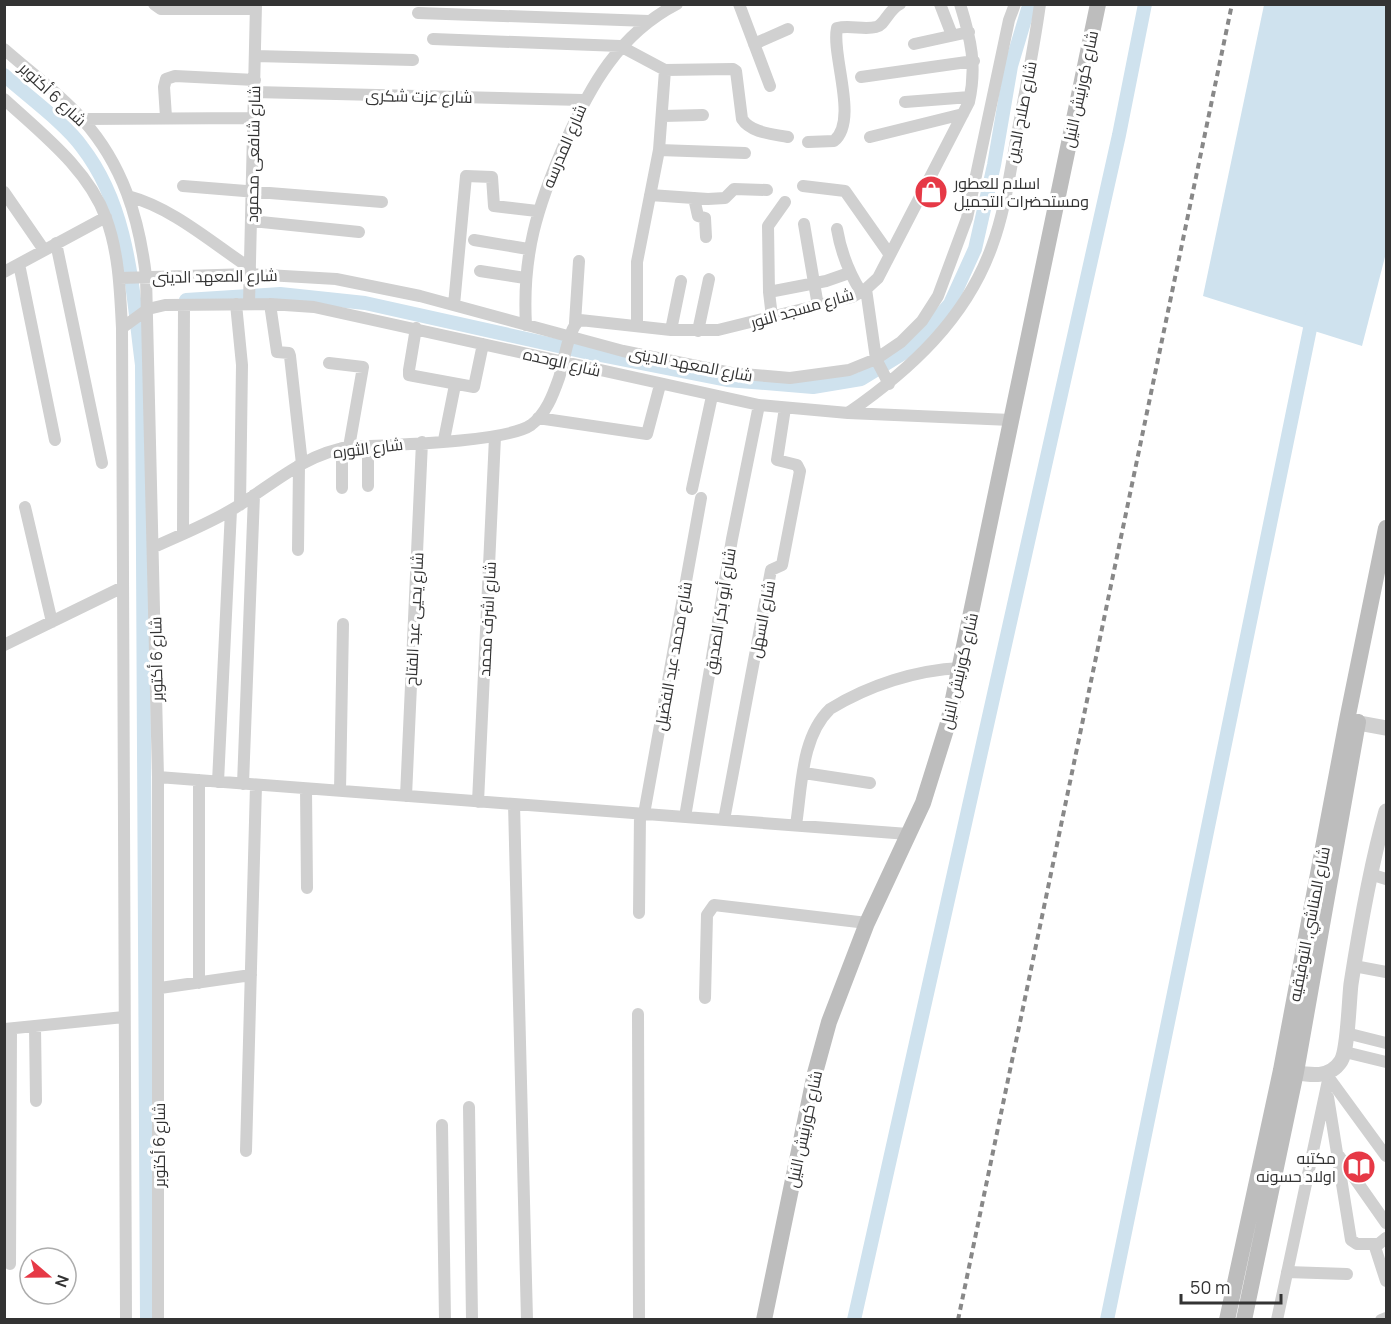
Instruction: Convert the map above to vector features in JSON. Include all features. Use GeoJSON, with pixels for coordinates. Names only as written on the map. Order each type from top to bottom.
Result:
{"type":"FeatureCollection","features":[{"type":"Feature","properties":{"kind":"main road","name":"شارع كورنيش النيل"},"geometry":{"type":"LineString","coordinates":[[764,1320],[814,1073],[842,982],[936,767],[961,668],[1098,4]]}},
{"type":"Feature","properties":{"kind":"main road","name":"شارع المناشي, التوفيقيه"},"geometry":{"type":"LineString","coordinates":[[1244,1320],[1386,528]]}},
{"type":"Feature","properties":{"kind":"main road","name":"شارع المناشي, التوفيقيه"},"geometry":{"type":"LineString","coordinates":[[1352,722],[1386,585]]}},
{"type":"Feature","properties":{"kind":"main road","name":"شارع المناشي, التوفيقيه"},"geometry":{"type":"LineString","coordinates":[[1227,1320],[1289,1071]]}},
{"type":"Feature","properties":{"kind":"street"},"geometry":{"type":"LineString","coordinates":[[154,4],[161,9],[256,7]]}},
{"type":"Feature","properties":{"kind":"street","name":"شارع المدرسه"},"geometry":{"type":"LineString","coordinates":[[526,325],[525,278],[528,249],[537,211],[584,100],[620,46],[661,8],[677,4]]}},
{"type":"Feature","properties":{"kind":"street"},"geometry":{"type":"LineString","coordinates":[[739,4],[770,86]]}},
{"type":"Feature","properties":{"kind":"street"},"geometry":{"type":"LineString","coordinates":[[808,142],[834,141],[840,131],[845,101],[837,28],[876,27],[882,24],[892,8],[900,4]]}},
{"type":"Feature","properties":{"kind":"street"},"geometry":{"type":"LineString","coordinates":[[940,4],[952,35]]}},
{"type":"Feature","properties":{"kind":"street","name":"شارع مسجد النور"},"geometry":{"type":"LineString","coordinates":[[575,323],[587,319],[671,330],[718,330],[852,297],[864,291],[878,278],[970,97],[974,61],[969,32],[960,4]]}},
{"type":"Feature","properties":{"kind":"street","name":"شارع المعهد الدينى"},"geometry":{"type":"LineString","coordinates":[[120,278],[250,271],[336,279],[393,289],[570,338],[677,362],[760,377],[819,376],[849,370],[876,359],[901,342],[922,321],[938,296],[968,218],[1009,20],[1015,4]]}},
{"type":"Feature","properties":{"kind":"street","name":"شارع صلاح الدين"},"geometry":{"type":"LineString","coordinates":[[848,413],[889,384],[935,341],[957,312],[992,247],[1003,209],[1040,4]]}},
{"type":"Feature","properties":{"kind":"street","name":"شارع شافعى محمود"},"geometry":{"type":"LineString","coordinates":[[249,304],[256,7]]}},
{"type":"Feature","properties":{"kind":"street"},"geometry":{"type":"LineString","coordinates":[[418,13],[649,21]]}},
{"type":"Feature","properties":{"kind":"street"},"geometry":{"type":"LineString","coordinates":[[754,45],[788,30]]}},
{"type":"Feature","properties":{"kind":"street"},"geometry":{"type":"LineString","coordinates":[[914,44],[969,32]]}},
{"type":"Feature","properties":{"kind":"street"},"geometry":{"type":"LineString","coordinates":[[433,39],[620,46],[665,70],[733,69],[736,72],[742,119],[745,124],[788,137]]}},
{"type":"Feature","properties":{"kind":"street","name":"شارع 6 أكتوبر"},"geometry":{"type":"LineString","coordinates":[[4,48],[82,119],[115,165],[129,195],[142,245],[146,276],[158,777],[160,988],[158,1320]]}},
{"type":"Feature","properties":{"kind":"street"},"geometry":{"type":"LineString","coordinates":[[255,56],[413,60]]}},
{"type":"Feature","properties":{"kind":"street"},"geometry":{"type":"LineString","coordinates":[[861,77],[974,61]]}},
{"type":"Feature","properties":{"kind":"street"},"geometry":{"type":"LineString","coordinates":[[637,324],[637,262],[659,150],[665,70]]}},
{"type":"Feature","properties":{"kind":"street","name":"شارع عزت شكرى"},"geometry":{"type":"LineString","coordinates":[[166,117],[166,78],[175,76],[255,86],[584,100]]}},
{"type":"Feature","properties":{"kind":"street"},"geometry":{"type":"LineString","coordinates":[[905,102],[970,97]]}},
{"type":"Feature","properties":{"kind":"street","name":"شارع 6 أكتوبر"},"geometry":{"type":"LineString","coordinates":[[4,99],[82,176],[106,218],[120,278],[126,1320]]}},
{"type":"Feature","properties":{"kind":"street"},"geometry":{"type":"LineString","coordinates":[[941,99],[944,118]]}},
{"type":"Feature","properties":{"kind":"street"},"geometry":{"type":"LineString","coordinates":[[870,136],[963,114]]}},
{"type":"Feature","properties":{"kind":"street"},"geometry":{"type":"LineString","coordinates":[[663,116],[704,116]]}},
{"type":"Feature","properties":{"kind":"street"},"geometry":{"type":"LineString","coordinates":[[82,119],[254,118]]}},
{"type":"Feature","properties":{"kind":"street"},"geometry":{"type":"LineString","coordinates":[[659,150],[746,153]]}},
{"type":"Feature","properties":{"kind":"street"},"geometry":{"type":"LineString","coordinates":[[454,305],[466,176],[492,177],[494,206],[537,211]]}},
{"type":"Feature","properties":{"kind":"street"},"geometry":{"type":"LineString","coordinates":[[183,186],[382,202]]}},
{"type":"Feature","properties":{"kind":"street"},"geometry":{"type":"LineString","coordinates":[[803,186],[845,190],[890,255]]}},
{"type":"Feature","properties":{"kind":"street"},"geometry":{"type":"LineString","coordinates":[[651,195],[724,198],[734,189],[767,190]]}},
{"type":"Feature","properties":{"kind":"street"},"geometry":{"type":"LineString","coordinates":[[4,192],[44,250]]}},
{"type":"Feature","properties":{"kind":"street"},"geometry":{"type":"LineString","coordinates":[[129,195],[170,214],[250,271]]}},
{"type":"Feature","properties":{"kind":"street"},"geometry":{"type":"LineString","coordinates":[[694,198],[698,216],[705,218],[706,237]]}},
{"type":"Feature","properties":{"kind":"street"},"geometry":{"type":"LineString","coordinates":[[772,318],[769,292],[768,226],[785,202]]}},
{"type":"Feature","properties":{"kind":"street"},"geometry":{"type":"LineString","coordinates":[[4,272],[106,218]]}},
{"type":"Feature","properties":{"kind":"street"},"geometry":{"type":"LineString","coordinates":[[251,221],[359,232]]}},
{"type":"Feature","properties":{"kind":"street"},"geometry":{"type":"LineString","coordinates":[[804,224],[818,306]]}},
{"type":"Feature","properties":{"kind":"street"},"geometry":{"type":"LineString","coordinates":[[837,228],[841,251],[849,273],[864,291],[876,359],[889,384]]}},
{"type":"Feature","properties":{"kind":"street"},"geometry":{"type":"LineString","coordinates":[[474,240],[528,249]]}},
{"type":"Feature","properties":{"kind":"street"},"geometry":{"type":"LineString","coordinates":[[56,243],[102,463]]}},
{"type":"Feature","properties":{"kind":"street"},"geometry":{"type":"LineString","coordinates":[[565,362],[575,323],[579,261]]}},
{"type":"Feature","properties":{"kind":"street"},"geometry":{"type":"LineString","coordinates":[[19,264],[55,440]]}},
{"type":"Feature","properties":{"kind":"street"},"geometry":{"type":"LineString","coordinates":[[480,271],[525,278]]}},
{"type":"Feature","properties":{"kind":"street"},"geometry":{"type":"LineString","coordinates":[[769,292],[849,273]]}},
{"type":"Feature","properties":{"kind":"street"},"geometry":{"type":"LineString","coordinates":[[698,331],[709,279]]}},
{"type":"Feature","properties":{"kind":"street"},"geometry":{"type":"LineString","coordinates":[[671,330],[681,281]]}},
{"type":"Feature","properties":{"kind":"street"},"geometry":{"type":"LineString","coordinates":[[218,782],[242,365],[236,304]]}},
{"type":"Feature","properties":{"kind":"street"},"geometry":{"type":"LineString","coordinates":[[270,304],[277,352],[289,353],[290,356],[301,464],[298,550]]}},
{"type":"Feature","properties":{"kind":"street","name":"شارع الوحده"},"geometry":{"type":"LineString","coordinates":[[122,328],[148,309],[184,305],[270,304],[346,312],[660,385],[759,405],[848,413],[1011,420]]}},
{"type":"Feature","properties":{"kind":"street"},"geometry":{"type":"LineString","coordinates":[[183,533],[184,305]]}},
{"type":"Feature","properties":{"kind":"street"},"geometry":{"type":"LineString","coordinates":[[416,328],[409,375],[455,385],[469,387],[476,385],[483,344]]}},
{"type":"Feature","properties":{"kind":"street","name":"شارع الثوره"},"geometry":{"type":"LineString","coordinates":[[154,547],[235,508],[301,464],[346,447],[495,437],[514,433],[538,418],[553,393],[565,362]]}},
{"type":"Feature","properties":{"kind":"street"},"geometry":{"type":"LineString","coordinates":[[329,363],[363,367],[346,447],[342,488]]}},
{"type":"Feature","properties":{"kind":"street"},"geometry":{"type":"LineString","coordinates":[[444,440],[455,385]]}},
{"type":"Feature","properties":{"kind":"street"},"geometry":{"type":"LineString","coordinates":[[538,418],[647,434],[660,385]]}},
{"type":"Feature","properties":{"kind":"street"},"geometry":{"type":"LineString","coordinates":[[692,489],[712,396]]}},
{"type":"Feature","properties":{"kind":"street","name":"شارع أبو بكر الصديق"},"geometry":{"type":"LineString","coordinates":[[685,817],[727,567],[759,405]]}},
{"type":"Feature","properties":{"kind":"street","name":"شارع السهل"},"geometry":{"type":"LineString","coordinates":[[724,820],[771,570],[782,565],[800,471],[797,465],[777,460],[784,408]]}},
{"type":"Feature","properties":{"kind":"street","name":"شارع اشرف محمد"},"geometry":{"type":"LineString","coordinates":[[478,802],[495,437]]}},
{"type":"Feature","properties":{"kind":"street","name":"شارع يحيى عبد الفتاح"},"geometry":{"type":"LineString","coordinates":[[406,796],[422,442]]}},
{"type":"Feature","properties":{"kind":"street"},"geometry":{"type":"LineString","coordinates":[[368,446],[368,486]]}},
{"type":"Feature","properties":{"kind":"street"},"geometry":{"type":"LineString","coordinates":[[246,1151],[251,975],[249,784],[254,495]]}},
{"type":"Feature","properties":{"kind":"street","name":"شارع محمد عبد الفضيل"},"geometry":{"type":"LineString","coordinates":[[639,913],[642,814],[701,498]]}},
{"type":"Feature","properties":{"kind":"street"},"geometry":{"type":"LineString","coordinates":[[25,507],[52,622]]}},
{"type":"Feature","properties":{"kind":"street"},"geometry":{"type":"LineString","coordinates":[[4,645],[123,587]]}},
{"type":"Feature","properties":{"kind":"street"},"geometry":{"type":"LineString","coordinates":[[340,791],[343,624]]}},
{"type":"Feature","properties":{"kind":"street"},"geometry":{"type":"LineString","coordinates":[[796,825],[814,728],[830,709],[903,677],[932,670],[961,668]]}},
{"type":"Feature","properties":{"kind":"street"},"geometry":{"type":"LineString","coordinates":[[1352,722],[1386,728]]}},
{"type":"Feature","properties":{"kind":"street"},"geometry":{"type":"LineString","coordinates":[[804,773],[870,783]]}},
{"type":"Feature","properties":{"kind":"street"},"geometry":{"type":"LineString","coordinates":[[158,777],[908,834]]}},
{"type":"Feature","properties":{"kind":"street"},"geometry":{"type":"LineString","coordinates":[[199,780],[199,982]]}},
{"type":"Feature","properties":{"kind":"street"},"geometry":{"type":"LineString","coordinates":[[306,789],[307,888]]}},
{"type":"Feature","properties":{"kind":"street"},"geometry":{"type":"LineString","coordinates":[[514,804],[526,1320]]}},
{"type":"Feature","properties":{"kind":"street"},"geometry":{"type":"LineString","coordinates":[[1277,1320],[1329,1080],[1345,1052],[1354,966],[1370,874],[1386,811]]}},
{"type":"Feature","properties":{"kind":"street"},"geometry":{"type":"LineString","coordinates":[[1370,874],[1386,879]]}},
{"type":"Feature","properties":{"kind":"street"},"geometry":{"type":"LineString","coordinates":[[705,998],[707,915],[714,905],[867,923]]}},
{"type":"Feature","properties":{"kind":"street"},"geometry":{"type":"LineString","coordinates":[[1354,966],[1386,972]]}},
{"type":"Feature","properties":{"kind":"street"},"geometry":{"type":"LineString","coordinates":[[160,988],[251,975]]}},
{"type":"Feature","properties":{"kind":"street"},"geometry":{"type":"LineString","coordinates":[[638,1014],[639,1320]]}},
{"type":"Feature","properties":{"kind":"street"},"geometry":{"type":"LineString","coordinates":[[10,1264],[8,1029],[124,1017]]}},
{"type":"Feature","properties":{"kind":"street"},"geometry":{"type":"LineString","coordinates":[[34,1026],[36,1101]]}},
{"type":"Feature","properties":{"kind":"street"},"geometry":{"type":"LineString","coordinates":[[1346,1033],[1386,1043]]}},
{"type":"Feature","properties":{"kind":"street"},"geometry":{"type":"LineString","coordinates":[[1345,1052],[1386,1062]]}},
{"type":"Feature","properties":{"kind":"street"},"geometry":{"type":"LineString","coordinates":[[1289,1071],[1322,1075],[1329,1080],[1386,1156]]}},
{"type":"Feature","properties":{"kind":"street"},"geometry":{"type":"LineString","coordinates":[[1329,1080],[1337,1154],[1351,1240],[1357,1244],[1382,1241]]}},
{"type":"Feature","properties":{"kind":"street"},"geometry":{"type":"LineString","coordinates":[[469,1107],[472,1320]]}},
{"type":"Feature","properties":{"kind":"street"},"geometry":{"type":"LineString","coordinates":[[442,1125],[445,1320]]}},
{"type":"Feature","properties":{"kind":"street"},"geometry":{"type":"LineString","coordinates":[[1337,1154],[1386,1223]]}},
{"type":"Feature","properties":{"kind":"street"},"geometry":{"type":"LineString","coordinates":[[1382,1241],[1375,1251],[1386,1281]]}},
{"type":"Feature","properties":{"kind":"street"},"geometry":{"type":"LineString","coordinates":[[1287,1272],[1347,1274]]}},
{"type":"Feature","properties":{"kind":"street"},"geometry":{"type":"LineString","coordinates":[[1381,1320],[1386,1318]]}},
{"type":"Feature","properties":{"kind":"water"},"geometry":{"type":"Polygon","coordinates":[[[1264,5],[1386,5],[1386,253],[1362,346],[1203,296],[1264,5]]]}},
{"type":"Feature","properties":{"kind":"waterway"},"geometry":{"type":"LineString","coordinates":[[854,1320],[1119,135],[1145,4]]}},
{"type":"Feature","properties":{"kind":"waterway"},"geometry":{"type":"LineString","coordinates":[[186,300],[280,294],[365,303],[585,352],[727,380],[813,387],[861,379],[910,349],[950,304],[975,249],[994,165],[1011,66],[1028,9]]}},
{"type":"Feature","properties":{"kind":"waterway"},"geometry":{"type":"LineString","coordinates":[[4,75],[75,138],[98,171],[110,197],[126,251],[142,365],[147,1320]]}},
{"type":"Feature","properties":{"kind":"waterway"},"geometry":{"type":"LineString","coordinates":[[1107,1320],[1313,314]]}},
{"type":"Feature","properties":{"kind":"railway"},"geometry":{"type":"LineString","coordinates":[[958,1320],[1232,4]]}},
{"type":"Feature","properties":{"kind":"place","name":"اسلام للعطور ومستحضرات التجميل"},"geometry":{"type":"Point","coordinates":[931,192]}},
{"type":"Feature","properties":{"kind":"place","name":"مكتبه اولاد حسونه"},"geometry":{"type":"Point","coordinates":[1359,1167]}}]}
